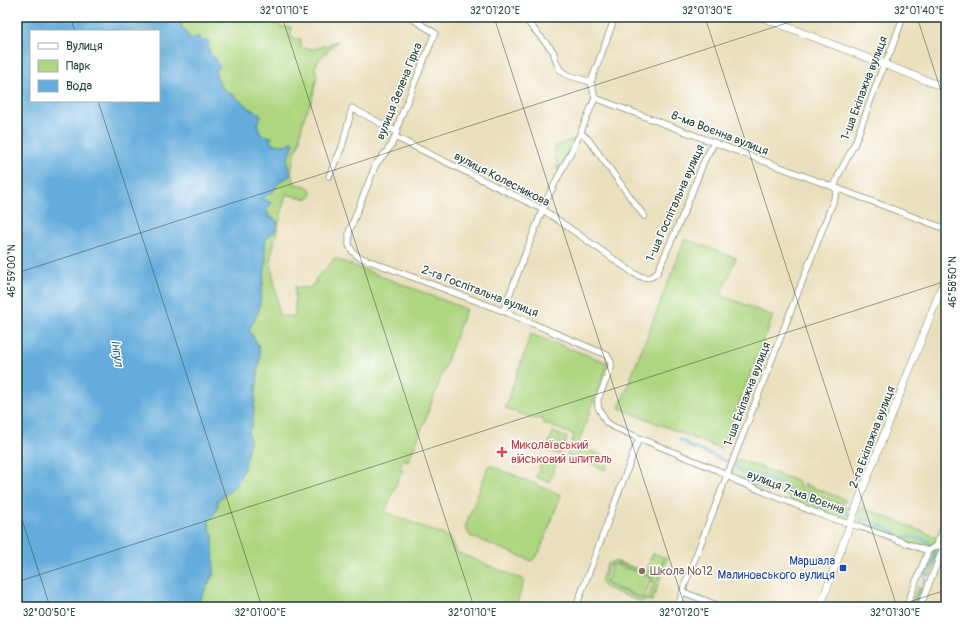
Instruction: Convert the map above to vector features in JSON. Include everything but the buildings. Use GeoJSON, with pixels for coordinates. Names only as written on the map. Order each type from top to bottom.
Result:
{"type":"FeatureCollection","features":[{"type":"Feature","properties":{"kind":"street","name":"вулиця Зелена Гірка"},"geometry":{"type":"LineString","coordinates":[[349,245],[349,232],[376,164],[390,146],[396,134],[400,119],[434,33],[409,17]]}},
{"type":"Feature","properties":{"kind":"street"},"geometry":{"type":"LineString","coordinates":[[525,17],[553,51],[556,64],[560,70],[567,75],[591,82]]}},
{"type":"Feature","properties":{"kind":"street"},"geometry":{"type":"LineString","coordinates":[[503,311],[542,209],[581,133],[595,98],[591,82],[615,17]]}},
{"type":"Feature","properties":{"kind":"street"},"geometry":{"type":"LineString","coordinates":[[761,17],[946,88]]}},
{"type":"Feature","properties":{"kind":"street","name":"1-ша Екіпажна вулиця"},"geometry":{"type":"LineString","coordinates":[[678,607],[685,584],[836,188],[838,174],[855,143],[903,17]]}},
{"type":"Feature","properties":{"kind":"street","name":"8-ма Воєнна вулиця"},"geometry":{"type":"LineString","coordinates":[[595,98],[946,229]]}},
{"type":"Feature","properties":{"kind":"street","name":"вулиця Колесникова"},"geometry":{"type":"LineString","coordinates":[[329,176],[342,147],[352,108],[396,134],[542,209],[635,274],[644,278],[654,276],[657,273]]}},
{"type":"Feature","properties":{"kind":"street","name":"1-ша Госпітальна вулиця"},"geometry":{"type":"LineString","coordinates":[[581,133],[588,139],[644,216]]}},
{"type":"Feature","properties":{"kind":"street","name":"1-ша Госпітальна вулиця"},"geometry":{"type":"LineString","coordinates":[[657,273],[685,210],[704,161],[714,143]]}},
{"type":"Feature","properties":{"kind":"street","name":"2-га Госпітальна вулиця"},"geometry":{"type":"LineString","coordinates":[[349,245],[353,252],[359,257],[503,311],[607,355],[611,362],[611,368],[598,399],[598,408],[606,422],[639,438]]}},
{"type":"Feature","properties":{"kind":"street","name":"2-га Екіпажна вулиця"},"geometry":{"type":"LineString","coordinates":[[820,607],[946,276]]}},
{"type":"Feature","properties":{"kind":"street"},"geometry":{"type":"LineString","coordinates":[[576,607],[639,438]]}},
{"type":"Feature","properties":{"kind":"street","name":"вулиця 7-ма Воєнна"},"geometry":{"type":"LineString","coordinates":[[639,438],[727,475],[737,481],[829,518],[851,524],[928,551]]}},
{"type":"Feature","properties":{"kind":"street"},"geometry":{"type":"LineString","coordinates":[[906,607],[928,551],[937,545],[946,521]]}},
{"type":"Feature","properties":{"kind":"street"},"geometry":{"type":"LineString","coordinates":[[920,607],[944,548],[937,545]]}},
{"type":"Feature","properties":{"kind":"street"},"geometry":{"type":"LineString","coordinates":[[683,592],[722,607]]}},
{"type":"Feature","properties":{"kind":"green space"},"geometry":{"type":"Polygon","coordinates":[[[177,17],[276,17],[281,27],[291,27],[291,38],[301,39],[301,48],[315,49],[338,41],[319,59],[315,68],[317,76],[312,100],[305,115],[300,141],[294,156],[291,173],[295,184],[306,186],[312,191],[311,196],[306,199],[286,194],[270,260],[279,316],[295,316],[295,287],[309,288],[315,283],[316,278],[334,258],[466,309],[423,426],[408,461],[403,459],[400,468],[404,470],[400,474],[385,512],[449,537],[456,552],[524,580],[516,607],[196,607],[214,573],[209,521],[216,512],[218,500],[228,494],[250,441],[248,432],[252,425],[260,356],[258,345],[249,330],[259,310],[266,262],[266,238],[272,233],[273,218],[271,218],[266,210],[271,202],[264,200],[265,194],[271,193],[280,181],[285,179],[289,170],[287,163],[288,157],[294,145],[293,141],[286,145],[272,144],[270,140],[272,137],[261,135],[257,123],[260,120],[250,108],[241,103],[233,94],[229,93],[223,88],[217,79],[215,71],[217,69],[216,59],[210,54],[208,46],[209,42],[203,42],[196,38],[194,39],[187,36],[177,17]]]}},
{"type":"Feature","properties":{"kind":"green space"},"geometry":{"type":"Polygon","coordinates":[[[576,138],[558,171],[554,150],[555,147],[576,138]]]}},
{"type":"Feature","properties":{"kind":"green space"},"geometry":{"type":"Polygon","coordinates":[[[685,239],[736,258],[721,295],[773,316],[721,449],[619,408],[685,239]]]}},
{"type":"Feature","properties":{"kind":"green space"},"geometry":{"type":"Polygon","coordinates":[[[531,334],[608,363],[577,446],[610,458],[605,470],[567,455],[574,435],[543,423],[542,418],[535,419],[505,408],[531,334]]]}},
{"type":"Feature","properties":{"kind":"green space"},"geometry":{"type":"Polygon","coordinates":[[[553,432],[567,438],[560,455],[546,450],[553,432]]]}},
{"type":"Feature","properties":{"kind":"green space"},"geometry":{"type":"Polygon","coordinates":[[[543,459],[556,464],[549,482],[536,477],[543,459]]]}},
{"type":"Feature","properties":{"kind":"green space"},"geometry":{"type":"Polygon","coordinates":[[[737,460],[742,460],[799,482],[801,488],[811,496],[843,506],[838,519],[792,502],[786,495],[777,491],[774,494],[733,477],[731,473],[737,460]]]}},
{"type":"Feature","properties":{"kind":"green space"},"geometry":{"type":"Polygon","coordinates":[[[489,465],[561,495],[539,553],[532,561],[470,536],[465,527],[489,465]]]}},
{"type":"Feature","properties":{"kind":"green space"},"geometry":{"type":"Polygon","coordinates":[[[803,484],[846,500],[844,504],[814,495],[805,488],[803,484]]]}},
{"type":"Feature","properties":{"kind":"green space"},"geometry":{"type":"Polygon","coordinates":[[[845,507],[851,509],[848,521],[841,519],[845,507]]]}},
{"type":"Feature","properties":{"kind":"green space"},"geometry":{"type":"Polygon","coordinates":[[[862,507],[867,509],[861,524],[859,514],[862,507]]]}},
{"type":"Feature","properties":{"kind":"green space"},"geometry":{"type":"Polygon","coordinates":[[[869,511],[936,537],[936,545],[925,549],[864,525],[869,511]]]}},
{"type":"Feature","properties":{"kind":"green space"},"geometry":{"type":"Polygon","coordinates":[[[937,548],[939,553],[931,575],[929,576],[924,574],[923,571],[931,551],[937,548]]]}},
{"type":"Feature","properties":{"kind":"green space"},"geometry":{"type":"Polygon","coordinates":[[[653,553],[664,557],[658,574],[647,570],[653,553]]]}},
{"type":"Feature","properties":{"kind":"green space"},"geometry":{"type":"Polygon","coordinates":[[[665,557],[668,558],[652,601],[649,600],[641,602],[604,587],[601,580],[607,564],[615,561],[653,574],[657,579],[665,557]],[[613,563],[606,573],[606,584],[613,563]],[[617,563],[615,564],[652,578],[644,598],[606,584],[642,599],[649,596],[654,583],[652,577],[617,563]]]}},
{"type":"Feature","properties":{"kind":"green space"},"geometry":{"type":"Polygon","coordinates":[[[918,587],[924,590],[924,592],[918,607],[910,607],[918,587]]]}},
{"type":"Feature","properties":{"kind":"water","name":"Інгул"},"geometry":{"type":"Polygon","coordinates":[[[17,17],[177,17],[187,36],[194,39],[198,36],[203,42],[209,41],[208,46],[210,54],[216,59],[216,63],[220,66],[215,71],[223,89],[250,108],[250,110],[259,113],[261,117],[257,123],[261,135],[272,137],[270,140],[272,144],[286,145],[293,141],[294,145],[288,159],[288,166],[291,173],[289,177],[280,181],[272,193],[265,195],[264,200],[271,202],[266,210],[271,218],[278,222],[274,233],[266,238],[266,262],[259,310],[249,330],[258,345],[260,356],[252,425],[248,432],[250,440],[244,469],[237,484],[218,500],[216,512],[209,521],[209,528],[213,534],[214,573],[196,607],[17,607],[17,17]]]}},
{"type":"Feature","properties":{"kind":"waterway"},"geometry":{"type":"LineString","coordinates":[[679,440],[684,441],[689,446],[729,462]]}},
{"type":"Feature","properties":{"kind":"waterway"},"geometry":{"type":"LineString","coordinates":[[735,465],[742,473],[746,472],[768,478],[773,482],[782,484],[793,493],[816,504],[848,513]]}},
{"type":"Feature","properties":{"kind":"waterway"},"geometry":{"type":"LineString","coordinates":[[860,517],[901,536],[924,539],[931,545]]}},
{"type":"Feature","properties":{"kind":"waterway"},"geometry":{"type":"LineString","coordinates":[[926,575],[935,556],[934,549]]}},
{"type":"Feature","properties":{"kind":"waterway"},"geometry":{"type":"LineString","coordinates":[[923,585],[925,577]]}},
{"type":"Feature","properties":{"kind":"waterway"},"geometry":{"type":"LineString","coordinates":[[914,607],[921,589]]}},
{"type":"Feature","properties":{"kind":"place","name":"Миколаївський військовий шпиталь"},"geometry":{"type":"Point","coordinates":[502,452]}},
{"type":"Feature","properties":{"kind":"place","name":"Маршала Малиновського вулиця"},"geometry":{"type":"Point","coordinates":[843,568]}},
{"type":"Feature","properties":{"kind":"place","name":"Школа №12"},"geometry":{"type":"Point","coordinates":[642,571]}}]}
